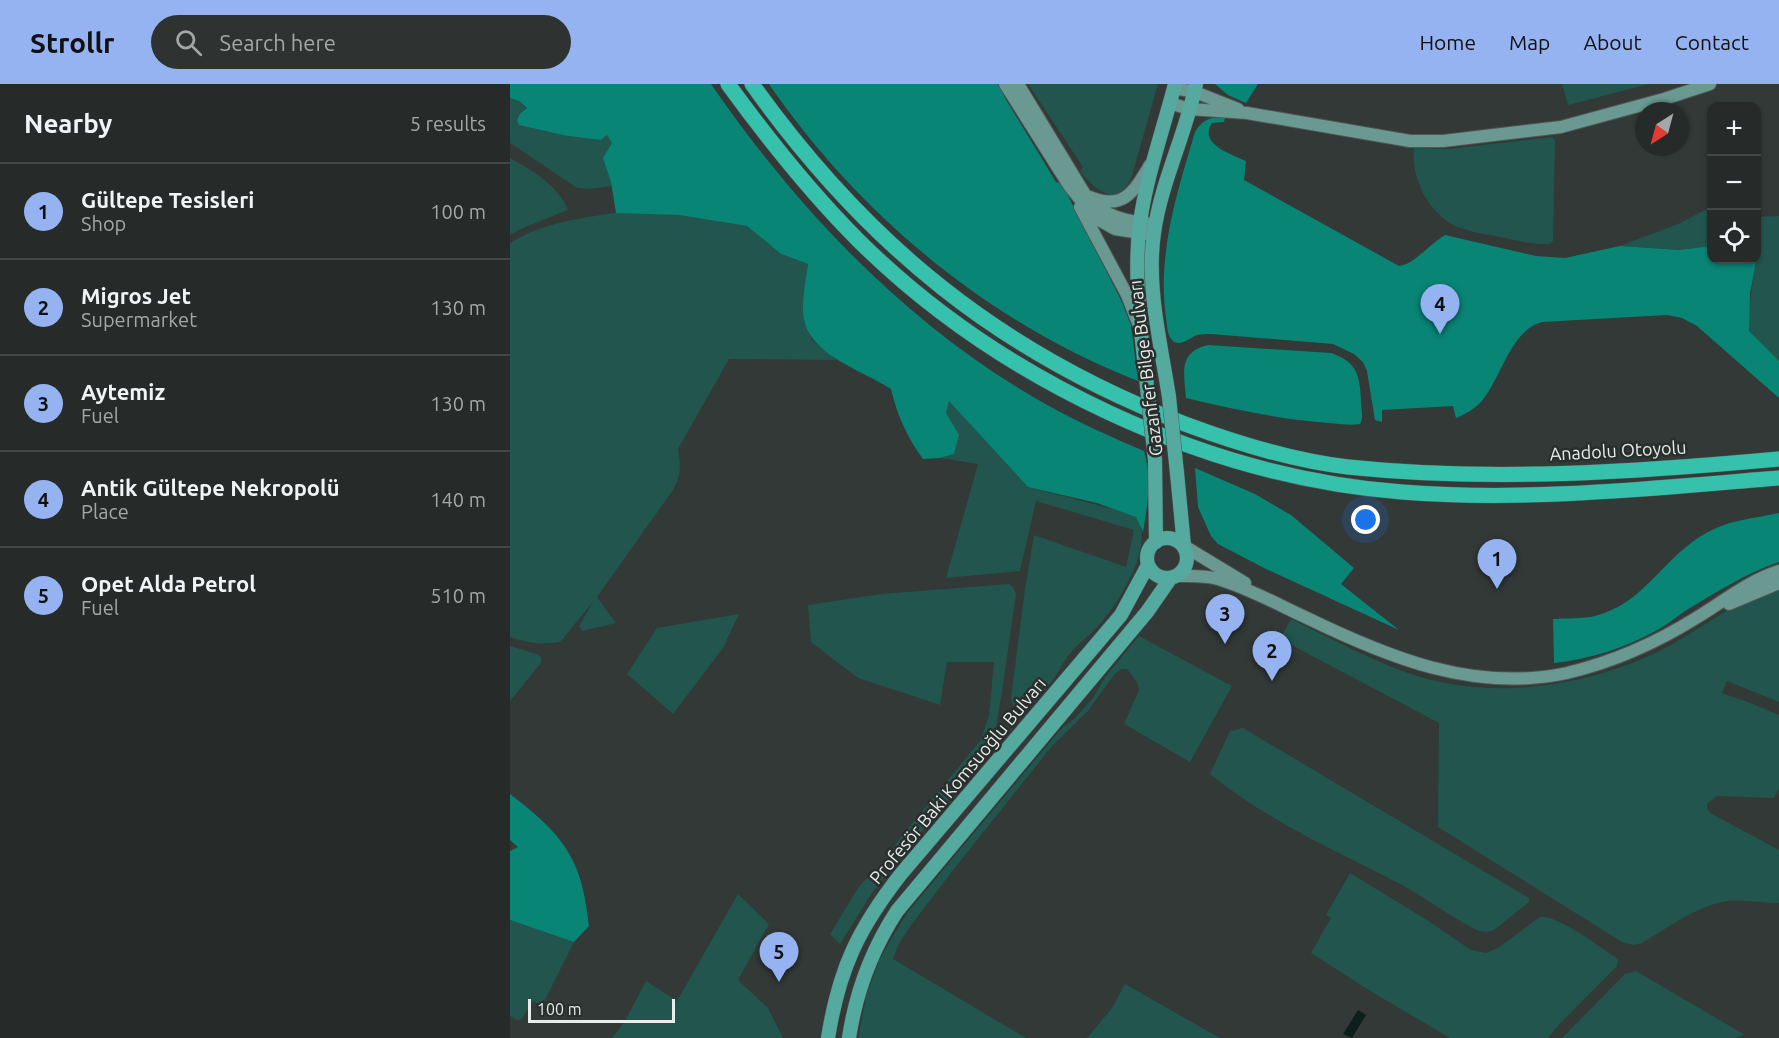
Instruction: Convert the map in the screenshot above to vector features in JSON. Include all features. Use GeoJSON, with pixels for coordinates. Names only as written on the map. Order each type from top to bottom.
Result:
{"type":"FeatureCollection","features":[{"type":"Feature","properties":{"kind":"highway"},"geometry":{"type":"LineString","coordinates":[[728,84],[762,131],[827,209],[926,301],[959,326],[1035,375],[1102,409],[1164,435],[1251,466],[1342,486],[1402,492],[1498,497],[1618,491],[1779,478]]}},
{"type":"Feature","properties":{"kind":"highway","name":"Anadolu Otoyolu"},"geometry":{"type":"LineString","coordinates":[[752,84],[778,121],[845,200],[884,239],[947,293],[1043,358],[1160,414],[1244,444],[1346,467],[1459,473],[1539,474],[1611,472],[1779,459]]}},
{"type":"Feature","properties":{"kind":"main road"},"geometry":{"type":"LineString","coordinates":[[1005,84],[1070,187],[1127,295],[1140,328]]}},
{"type":"Feature","properties":{"kind":"main road"},"geometry":{"type":"LineString","coordinates":[[1018,84],[1086,196],[1097,208],[1140,228]]}},
{"type":"Feature","properties":{"kind":"main road"},"geometry":{"type":"LineString","coordinates":[[1170,104],[1189,109],[1247,113],[1410,141],[1443,141],[1561,127],[1710,84]]}},
{"type":"Feature","properties":{"kind":"main road"},"geometry":{"type":"LineString","coordinates":[[1174,86],[1195,88],[1247,113]]}},
{"type":"Feature","properties":{"kind":"main road","name":"Gazanfer Bilge Bulvarı"},"geometry":{"type":"LineString","coordinates":[[1156,542],[1155,460],[1140,328],[1138,274],[1140,228],[1154,159],[1174,86]]}},
{"type":"Feature","properties":{"kind":"main road","name":"Gazanfer Bilge Bulvarı"},"geometry":{"type":"LineString","coordinates":[[1184,546],[1169,397],[1153,290],[1154,230],[1195,88]]}},
{"type":"Feature","properties":{"kind":"main road"},"geometry":{"type":"LineString","coordinates":[[1086,196],[1105,202],[1124,199],[1134,191],[1154,159]]}},
{"type":"Feature","properties":{"kind":"main road"},"geometry":{"type":"LineString","coordinates":[[1070,187],[1099,220],[1115,229],[1154,230]]}},
{"type":"Feature","properties":{"kind":"main road"},"geometry":{"type":"LineString","coordinates":[[1285,608],[1174,539],[1161,539],[1148,552],[1148,565],[1157,576],[1196,576],[1217,579],[1379,652],[1402,660],[1448,672],[1499,677],[1548,676],[1606,662],[1658,639],[1698,617],[1752,582],[1779,571]]}},
{"type":"Feature","properties":{"kind":"main road"},"geometry":{"type":"LineString","coordinates":[[1174,577],[1186,566],[1188,559],[1184,546]]}},
{"type":"Feature","properties":{"kind":"main road","name":"Profesör Baki Komsuoğlu Bulvarı"},"geometry":{"type":"LineString","coordinates":[[828,1038],[833,1007],[846,964],[874,910],[901,874],[1121,615],[1148,565]]}},
{"type":"Feature","properties":{"kind":"main road","name":"Profesör Baki Komsuoğlu Bulvarı"},"geometry":{"type":"LineString","coordinates":[[849,1038],[854,1006],[868,961],[897,911],[1174,577]]}},
{"type":"Feature","properties":{"kind":"main road"},"geometry":{"type":"LineString","coordinates":[[1698,617],[1779,583]]}},
{"type":"Feature","properties":{"kind":"green space"},"geometry":{"type":"Polygon","coordinates":[[[510,84],[711,84],[782,178],[820,222],[905,304],[951,342],[999,376],[1049,406],[1144,451],[1149,481],[1143,532],[1136,517],[1097,503],[1028,487],[949,401],[946,413],[959,435],[954,454],[923,459],[903,426],[891,389],[836,359],[813,338],[806,325],[803,310],[808,264],[781,254],[747,226],[679,215],[616,213],[611,182],[603,158],[612,143],[607,135],[601,140],[567,136],[519,125],[517,120],[527,108],[519,101],[510,98],[510,84]]]}},
{"type":"Feature","properties":{"kind":"green space"},"geometry":{"type":"Polygon","coordinates":[[[769,84],[999,84],[1005,98],[1056,182],[1062,184],[1121,300],[1131,325],[1138,381],[1083,357],[1030,329],[979,296],[931,260],[844,178],[769,84]]]}},
{"type":"Feature","properties":{"kind":"green space"},"geometry":{"type":"Polygon","coordinates":[[[1028,84],[1158,84],[1131,179],[1125,188],[1119,193],[1112,194],[1105,193],[1091,184],[1080,171],[1083,167],[1028,84]]]}},
{"type":"Feature","properties":{"kind":"green space"},"geometry":{"type":"Polygon","coordinates":[[[1215,84],[1258,84],[1246,103],[1228,95],[1215,84]]]}},
{"type":"Feature","properties":{"kind":"green space"},"geometry":{"type":"Polygon","coordinates":[[[1562,84],[1649,84],[1568,105],[1562,84]]]}},
{"type":"Feature","properties":{"kind":"green space"},"geometry":{"type":"Polygon","coordinates":[[[510,98],[519,101],[527,109],[519,125],[567,136],[601,140],[607,135],[612,143],[612,186],[577,188],[510,143],[510,98]]]}},
{"type":"Feature","properties":{"kind":"green space"},"geometry":{"type":"Polygon","coordinates":[[[1225,118],[1224,122],[1212,123],[1209,137],[1218,147],[1246,161],[1244,180],[1399,266],[1416,258],[1445,235],[1536,256],[1565,258],[1620,246],[1679,250],[1707,246],[1707,264],[1756,264],[1750,293],[1749,331],[1779,361],[1779,398],[1697,326],[1682,318],[1667,315],[1542,322],[1531,327],[1514,345],[1480,403],[1469,412],[1456,418],[1453,406],[1382,410],[1382,422],[1375,420],[1367,371],[1363,362],[1354,354],[1333,344],[1211,334],[1197,335],[1181,343],[1175,342],[1170,338],[1166,318],[1164,270],[1166,247],[1195,132],[1199,126],[1210,119],[1225,118]]]}},
{"type":"Feature","properties":{"kind":"green space"},"geometry":{"type":"Polygon","coordinates":[[[1552,137],[1555,140],[1553,241],[1550,244],[1525,242],[1455,226],[1436,212],[1418,182],[1414,148],[1449,149],[1552,137]]]}},
{"type":"Feature","properties":{"kind":"green space"},"geometry":{"type":"Polygon","coordinates":[[[510,158],[551,186],[564,201],[568,210],[510,235],[510,158]]]}},
{"type":"Feature","properties":{"kind":"green space"},"geometry":{"type":"Polygon","coordinates":[[[1707,210],[1707,246],[1679,250],[1620,246],[1707,210]]]}},
{"type":"Feature","properties":{"kind":"green space"},"geometry":{"type":"Polygon","coordinates":[[[621,212],[679,215],[747,226],[781,254],[808,264],[803,312],[812,340],[837,360],[729,359],[678,449],[680,470],[673,490],[597,597],[616,623],[582,631],[579,626],[593,602],[560,642],[523,641],[510,637],[510,243],[550,226],[621,212]]]}},
{"type":"Feature","properties":{"kind":"green space"},"geometry":{"type":"Polygon","coordinates":[[[1779,216],[1779,361],[1749,331],[1751,292],[1756,264],[1761,264],[1761,217],[1779,216]]]}},
{"type":"Feature","properties":{"kind":"green space"},"geometry":{"type":"Polygon","coordinates":[[[1208,345],[1331,353],[1340,357],[1352,365],[1358,377],[1362,413],[1360,424],[1284,418],[1186,398],[1184,372],[1187,358],[1198,348],[1208,345]]]}},
{"type":"Feature","properties":{"kind":"green space"},"geometry":{"type":"Polygon","coordinates":[[[949,400],[1028,487],[1125,512],[1136,517],[1141,529],[1138,559],[1114,606],[1096,628],[1073,650],[1049,685],[1024,712],[1016,709],[1011,698],[1034,535],[1126,567],[1134,530],[1036,501],[1020,571],[946,578],[978,464],[940,458],[954,454],[946,413],[949,400]]]}},
{"type":"Feature","properties":{"kind":"green space"},"geometry":{"type":"Polygon","coordinates":[[[1195,468],[1255,494],[1291,515],[1354,568],[1341,584],[1399,630],[1264,568],[1218,544],[1211,536],[1198,507],[1195,468]]]}},
{"type":"Feature","properties":{"kind":"green space"},"geometry":{"type":"Polygon","coordinates":[[[1779,513],[1779,562],[1731,584],[1634,642],[1581,659],[1554,663],[1553,619],[1590,617],[1613,610],[1642,590],[1679,553],[1708,532],[1734,522],[1779,513]]]}},
{"type":"Feature","properties":{"kind":"green space"},"geometry":{"type":"Polygon","coordinates":[[[1009,584],[1016,594],[992,750],[890,869],[840,944],[830,934],[860,885],[880,866],[981,740],[989,715],[994,662],[947,662],[940,705],[858,678],[811,642],[808,605],[881,594],[1009,584]]]}},
{"type":"Feature","properties":{"kind":"green space"},"geometry":{"type":"Polygon","coordinates":[[[1779,589],[1779,702],[1727,681],[1722,693],[1779,715],[1779,789],[1774,798],[1717,796],[1707,804],[1707,809],[1712,814],[1779,850],[1779,903],[1727,901],[1716,904],[1683,918],[1642,943],[1633,945],[1622,942],[1438,827],[1439,723],[1280,639],[1291,619],[1411,674],[1439,682],[1468,686],[1528,687],[1586,678],[1642,659],[1679,641],[1742,603],[1779,589]]]}},
{"type":"Feature","properties":{"kind":"green space"},"geometry":{"type":"Polygon","coordinates":[[[739,614],[723,648],[673,714],[627,674],[657,628],[739,614]]]}},
{"type":"Feature","properties":{"kind":"green space"},"geometry":{"type":"Polygon","coordinates":[[[1139,636],[1232,686],[1190,762],[1124,724],[1139,690],[1137,682],[1127,669],[1121,669],[1088,711],[1052,746],[954,869],[899,943],[893,959],[1026,1038],[858,1038],[867,993],[880,958],[907,913],[1062,728],[1073,720],[1092,699],[1106,676],[1139,636]]]}},
{"type":"Feature","properties":{"kind":"green space"},"geometry":{"type":"Polygon","coordinates":[[[510,646],[537,654],[541,657],[541,663],[510,701],[510,646]]]}},
{"type":"Feature","properties":{"kind":"green space"},"geometry":{"type":"Polygon","coordinates":[[[1243,728],[1529,898],[1529,902],[1494,930],[1479,931],[1404,886],[1255,807],[1210,774],[1230,731],[1243,728]]]}},
{"type":"Feature","properties":{"kind":"green space"},"geometry":{"type":"Polygon","coordinates":[[[510,794],[544,822],[567,850],[575,865],[586,902],[589,926],[574,942],[510,920],[510,851],[518,847],[510,840],[510,794]]]}},
{"type":"Feature","properties":{"kind":"green space"},"geometry":{"type":"Polygon","coordinates":[[[1350,873],[1471,950],[1486,953],[1498,948],[1540,917],[1547,917],[1578,932],[1615,957],[1618,960],[1617,966],[1548,1038],[1450,1038],[1311,953],[1331,918],[1326,915],[1350,873]]]}},
{"type":"Feature","properties":{"kind":"green space"},"geometry":{"type":"Polygon","coordinates":[[[738,894],[769,924],[738,980],[768,1008],[783,1038],[612,1038],[625,1021],[646,981],[677,1001],[738,894]]]}},
{"type":"Feature","properties":{"kind":"green space"},"geometry":{"type":"Polygon","coordinates":[[[510,920],[574,942],[542,1006],[533,1001],[522,1019],[517,1020],[510,1016],[510,920]]]}},
{"type":"Feature","properties":{"kind":"green space"},"geometry":{"type":"Polygon","coordinates":[[[1636,971],[1745,1035],[1735,1038],[1562,1038],[1625,974],[1636,971]]]}},
{"type":"Feature","properties":{"kind":"green space"},"geometry":{"type":"Polygon","coordinates":[[[1125,984],[1220,1038],[1087,1038],[1112,1008],[1125,984]]]}},
{"type":"Feature","properties":{"kind":"shaded area"},"geometry":{"type":"Polygon","coordinates":[[[1358,1010],[1366,1015],[1352,1038],[1343,1034],[1358,1010]]]}},
{"type":"Feature","properties":{"kind":"place","name":"Antik Gültepe Nekropolü"},"geometry":{"type":"Point","coordinates":[1440,334]}},
{"type":"Feature","properties":{"kind":"place","name":"Gültepe Tesisleri"},"geometry":{"type":"Point","coordinates":[1497,589]}},
{"type":"Feature","properties":{"kind":"place","name":"Aytemiz"},"geometry":{"type":"Point","coordinates":[1225,644]}},
{"type":"Feature","properties":{"kind":"place","name":"Migros Jet"},"geometry":{"type":"Point","coordinates":[1272,681]}},
{"type":"Feature","properties":{"kind":"place","name":"Opet Alda Petrol"},"geometry":{"type":"Point","coordinates":[779,982]}}]}
